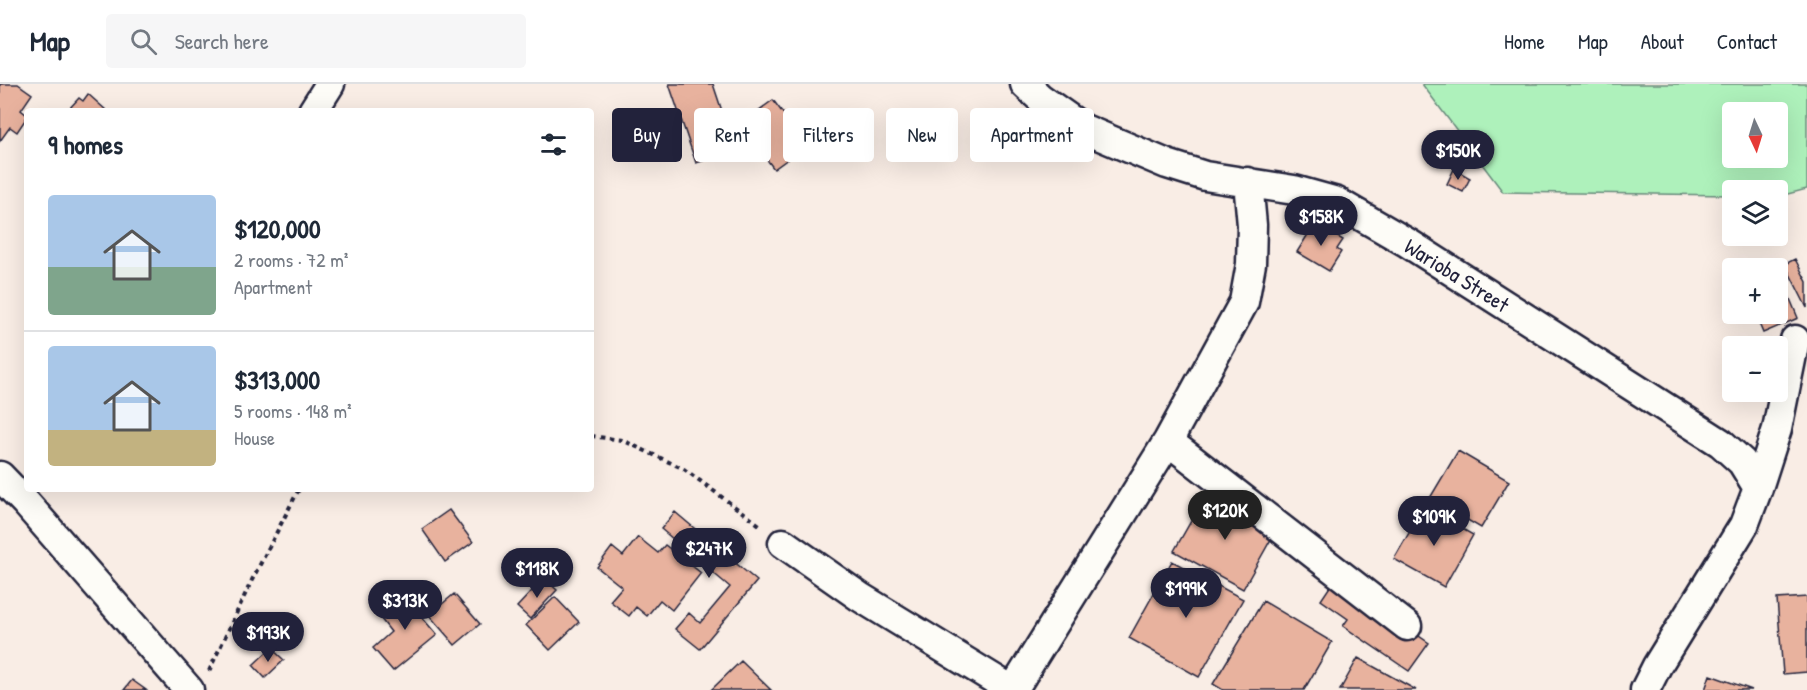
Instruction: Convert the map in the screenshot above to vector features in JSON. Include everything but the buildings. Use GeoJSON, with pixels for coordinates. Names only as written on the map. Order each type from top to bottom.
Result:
{"type":"FeatureCollection","features":[{"type":"Feature","properties":{"kind":"street"},"geometry":{"type":"LineString","coordinates":[[315,108],[330,84]]}},
{"type":"Feature","properties":{"kind":"street","name":"Warioba Street"},"geometry":{"type":"LineString","coordinates":[[1025,84],[1040,98],[1084,129],[1167,164],[1205,176],[1294,190],[1337,202],[1408,243],[1721,443],[1742,462],[1758,488]]}},
{"type":"Feature","properties":{"kind":"street"},"geometry":{"type":"LineString","coordinates":[[783,543],[860,597],[1012,690],[1168,441],[1244,302],[1251,264],[1252,225],[1248,182]]}},
{"type":"Feature","properties":{"kind":"street"},"geometry":{"type":"LineString","coordinates":[[1645,690],[1657,666],[1744,525],[1777,429],[1795,340]]}},
{"type":"Feature","properties":{"kind":"street"},"geometry":{"type":"LineString","coordinates":[[1168,441],[1407,626]]}},
{"type":"Feature","properties":{"kind":"street"},"geometry":{"type":"LineString","coordinates":[[0,476],[24,491]]}},
{"type":"Feature","properties":{"kind":"street"},"geometry":{"type":"LineString","coordinates":[[30,495],[197,685]]}},
{"type":"Feature","properties":{"kind":"path"},"geometry":{"type":"LineString","coordinates":[[594,436],[622,440],[684,469],[783,543]]}},
{"type":"Feature","properties":{"kind":"path"},"geometry":{"type":"LineString","coordinates":[[197,685],[297,492]]}},
{"type":"Feature","properties":{"kind":"green space"},"geometry":{"type":"Polygon","coordinates":[[[1422,84],[1807,84],[1807,189],[1788,194],[1788,180],[1722,180],[1722,195],[1503,192],[1422,84]]]}}]}
